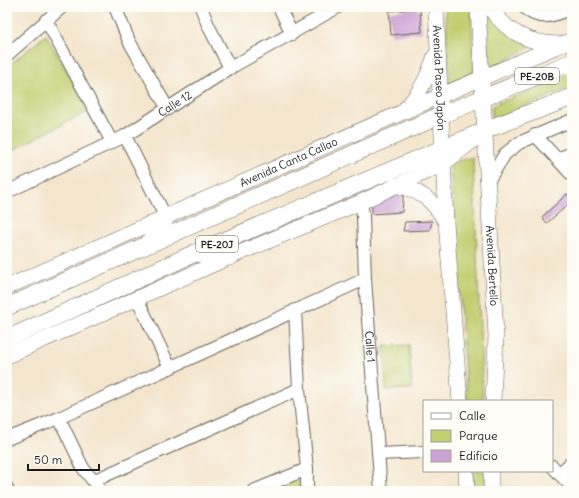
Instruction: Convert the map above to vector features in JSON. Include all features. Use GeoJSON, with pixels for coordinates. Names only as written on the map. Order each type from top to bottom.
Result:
{"type":"FeatureCollection","features":[{"type":"Feature","properties":{"kind":"highway","name":"Avenida Canta Callao"},"geometry":{"type":"LineString","coordinates":[[7,307],[441,115],[572,62]]}},
{"type":"Feature","properties":{"kind":"highway"},"geometry":{"type":"LineString","coordinates":[[492,128],[572,97]]}},
{"type":"Feature","properties":{"kind":"highway","name":"PE-20J"},"geometry":{"type":"LineString","coordinates":[[7,339],[195,253],[443,156],[492,128]]}},
{"type":"Feature","properties":{"kind":"highway"},"geometry":{"type":"LineString","coordinates":[[148,244],[166,218]]}},
{"type":"Feature","properties":{"kind":"highway"},"geometry":{"type":"LineString","coordinates":[[195,253],[230,257]]}},
{"type":"Feature","properties":{"kind":"main road","name":"Avenida Paseo Japón"},"geometry":{"type":"LineString","coordinates":[[436,7],[443,156]]}},
{"type":"Feature","properties":{"kind":"main road"},"geometry":{"type":"LineString","coordinates":[[478,7],[482,78],[494,94],[492,128]]}},
{"type":"Feature","properties":{"kind":"main road"},"geometry":{"type":"LineString","coordinates":[[489,7],[500,21],[524,38],[550,44],[567,42]]}},
{"type":"Feature","properties":{"kind":"main road","name":"Avenida Canta Callao"},"geometry":{"type":"LineString","coordinates":[[7,287],[166,218],[403,111],[567,42]]}},
{"type":"Feature","properties":{"kind":"main road"},"geometry":{"type":"LineString","coordinates":[[403,111],[411,103],[424,84],[438,50]]}},
{"type":"Feature","properties":{"kind":"main road","name":"Avenida Bertello"},"geometry":{"type":"LineString","coordinates":[[492,128],[488,181],[496,336],[493,400]]}},
{"type":"Feature","properties":{"kind":"main road"},"geometry":{"type":"LineString","coordinates":[[7,356],[230,257],[361,202],[395,185],[443,156],[446,222],[460,400]]}},
{"type":"Feature","properties":{"kind":"main road"},"geometry":{"type":"LineString","coordinates":[[395,185],[405,187],[425,196],[433,203],[446,222]]}},
{"type":"Feature","properties":{"kind":"main road"},"geometry":{"type":"LineString","coordinates":[[466,472],[467,491]]}},
{"type":"Feature","properties":{"kind":"main road"},"geometry":{"type":"LineString","coordinates":[[491,472],[491,491]]}},
{"type":"Feature","properties":{"kind":"street"},"geometry":{"type":"LineString","coordinates":[[7,55],[62,7]]}},
{"type":"Feature","properties":{"kind":"street"},"geometry":{"type":"LineString","coordinates":[[115,7],[129,41],[168,109]]}},
{"type":"Feature","properties":{"kind":"street"},"geometry":{"type":"LineString","coordinates":[[201,7],[208,25],[230,68]]}},
{"type":"Feature","properties":{"kind":"street"},"geometry":{"type":"LineString","coordinates":[[279,7],[292,34]]}},
{"type":"Feature","properties":{"kind":"street","name":"Calle 12"},"geometry":{"type":"LineString","coordinates":[[7,192],[125,136],[230,68],[338,7]]}},
{"type":"Feature","properties":{"kind":"street"},"geometry":{"type":"LineString","coordinates":[[524,7],[535,15],[543,17],[554,16],[572,8]]}},
{"type":"Feature","properties":{"kind":"street"},"geometry":{"type":"LineString","coordinates":[[46,20],[112,142]]}},
{"type":"Feature","properties":{"kind":"street"},"geometry":{"type":"LineString","coordinates":[[488,181],[505,154],[519,143],[572,120]]}},
{"type":"Feature","properties":{"kind":"street"},"geometry":{"type":"LineString","coordinates":[[535,135],[572,175]]}},
{"type":"Feature","properties":{"kind":"street"},"geometry":{"type":"LineString","coordinates":[[125,136],[166,218]]}},
{"type":"Feature","properties":{"kind":"street"},"geometry":{"type":"LineString","coordinates":[[557,159],[572,153]]}},
{"type":"Feature","properties":{"kind":"street","name":"Calle 1"},"geometry":{"type":"LineString","coordinates":[[361,202],[363,215],[365,279],[381,491]]}},
{"type":"Feature","properties":{"kind":"street"},"geometry":{"type":"LineString","coordinates":[[7,439],[59,418],[365,279]]}},
{"type":"Feature","properties":{"kind":"street"},"geometry":{"type":"LineString","coordinates":[[137,298],[170,368]]}},
{"type":"Feature","properties":{"kind":"street"},"geometry":{"type":"LineString","coordinates":[[295,310],[299,389],[307,469],[307,491]]}},
{"type":"Feature","properties":{"kind":"street"},"geometry":{"type":"LineString","coordinates":[[93,481],[299,389]]}},
{"type":"Feature","properties":{"kind":"street"},"geometry":{"type":"LineString","coordinates":[[59,418],[83,468],[101,491]]}},
{"type":"Feature","properties":{"kind":"street"},"geometry":{"type":"LineString","coordinates":[[378,454],[423,452]]}},
{"type":"Feature","properties":{"kind":"street"},"geometry":{"type":"LineString","coordinates":[[572,462],[556,470],[572,487]]}},
{"type":"Feature","properties":{"kind":"street"},"geometry":{"type":"LineString","coordinates":[[253,491],[307,469]]}},
{"type":"Feature","properties":{"kind":"green space"},"geometry":{"type":"Polygon","coordinates":[[[445,7],[471,7],[474,77],[450,87],[445,7]]]}},
{"type":"Feature","properties":{"kind":"green space"},"geometry":{"type":"Polygon","coordinates":[[[485,7],[533,46],[487,70],[485,7]]]}},
{"type":"Feature","properties":{"kind":"green space"},"geometry":{"type":"Polygon","coordinates":[[[46,35],[89,111],[7,153],[7,67],[46,35]]]}},
{"type":"Feature","properties":{"kind":"green space"},"geometry":{"type":"Polygon","coordinates":[[[572,73],[572,87],[492,120],[492,106],[572,73]]]}},
{"type":"Feature","properties":{"kind":"green space"},"geometry":{"type":"Polygon","coordinates":[[[473,157],[483,400],[467,400],[450,163],[473,157]]]}},
{"type":"Feature","properties":{"kind":"green space"},"geometry":{"type":"Polygon","coordinates":[[[409,345],[412,389],[386,390],[384,346],[409,345]]]}},
{"type":"Feature","properties":{"kind":"green space"},"geometry":{"type":"Polygon","coordinates":[[[472,472],[485,472],[486,491],[474,491],[472,472]]]}},
{"type":"Feature","properties":{"kind":"green space"},"geometry":{"type":"Polygon","coordinates":[[[298,478],[299,491],[266,491],[298,478]]]}},
{"type":"Feature","properties":{"kind":"building"},"geometry":{"type":"Polygon","coordinates":[[[420,9],[422,32],[391,35],[389,11],[420,9]]]}},
{"type":"Feature","properties":{"kind":"building"},"geometry":{"type":"Polygon","coordinates":[[[404,190],[402,212],[372,214],[372,203],[404,190]]]}},
{"type":"Feature","properties":{"kind":"building"},"geometry":{"type":"Polygon","coordinates":[[[567,194],[572,201],[547,223],[542,217],[567,194]]]}},
{"type":"Feature","properties":{"kind":"building"},"geometry":{"type":"Polygon","coordinates":[[[432,221],[430,230],[403,231],[405,222],[432,221]]]}}]}
